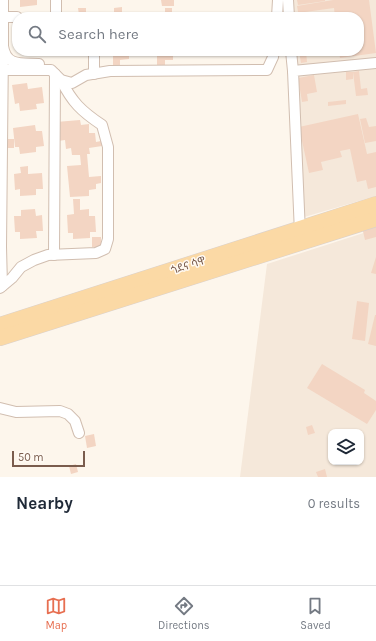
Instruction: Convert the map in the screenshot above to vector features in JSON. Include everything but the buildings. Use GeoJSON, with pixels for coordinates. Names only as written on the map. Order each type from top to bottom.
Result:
{"type":"FeatureCollection","features":[{"type":"Feature","properties":{"kind":"main road","name":"ጎደና ሳዋ"},"geometry":{"type":"LineString","coordinates":[[0,338],[300,236],[376,204]]}},
{"type":"Feature","properties":{"kind":"main road","name":"ጎደና ሳዋ"},"geometry":{"type":"LineString","coordinates":[[0,325],[300,236],[376,218]]}},
{"type":"Feature","properties":{"kind":"street"},"geometry":{"type":"LineString","coordinates":[[1,287],[12,278],[21,266],[34,260],[48,255],[96,252],[105,249],[108,239],[108,147],[102,125],[85,114],[70,97],[56,75],[47,66],[40,64],[11,62],[6,58],[3,46],[1,17],[3,0]]}},
{"type":"Feature","properties":{"kind":"street"},"geometry":{"type":"LineString","coordinates":[[56,0],[56,12]]}},
{"type":"Feature","properties":{"kind":"street"},"geometry":{"type":"LineString","coordinates":[[277,12],[278,0]]}},
{"type":"Feature","properties":{"kind":"street"},"geometry":{"type":"LineString","coordinates":[[288,0],[289,12]]}},
{"type":"Feature","properties":{"kind":"street"},"geometry":{"type":"LineString","coordinates":[[1,17],[12,17]]}},
{"type":"Feature","properties":{"kind":"street"},"geometry":{"type":"LineString","coordinates":[[1,287],[1,70],[3,46]]}},
{"type":"Feature","properties":{"kind":"street"},"geometry":{"type":"LineString","coordinates":[[94,56],[94,74]]}},
{"type":"Feature","properties":{"kind":"street"},"geometry":{"type":"LineString","coordinates":[[1,70],[56,75],[72,83],[86,75],[110,71],[267,70],[273,56]]}},
{"type":"Feature","properties":{"kind":"street"},"geometry":{"type":"LineString","coordinates":[[292,56],[300,236]]}},
{"type":"Feature","properties":{"kind":"street"},"geometry":{"type":"LineString","coordinates":[[293,71],[376,63]]}},
{"type":"Feature","properties":{"kind":"street"},"geometry":{"type":"LineString","coordinates":[[54,255],[56,75]]}},
{"type":"Feature","properties":{"kind":"street"},"geometry":{"type":"LineString","coordinates":[[0,408],[16,412],[60,411],[68,414],[75,421],[79,432]]}},
{"type":"Feature","properties":{"kind":"shaded area"},"geometry":{"type":"Polygon","coordinates":[[[289,0],[376,0],[376,196],[301,218],[293,56],[364,56],[364,12],[290,12],[289,0]]]}},
{"type":"Feature","properties":{"kind":"shaded area"},"geometry":{"type":"Polygon","coordinates":[[[376,229],[376,477],[240,477],[267,264],[376,229]]]}}]}
